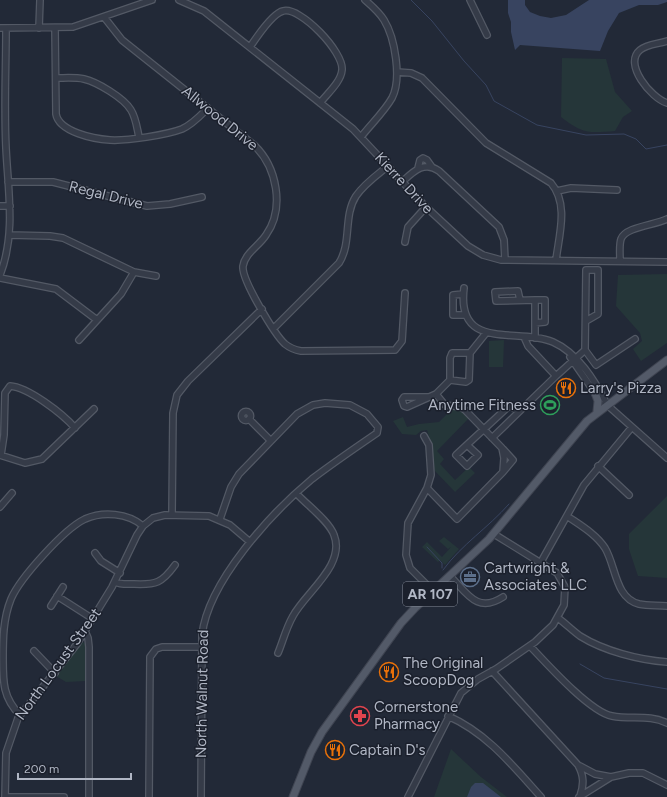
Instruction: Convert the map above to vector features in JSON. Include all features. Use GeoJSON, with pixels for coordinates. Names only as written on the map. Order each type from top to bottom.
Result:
{"type":"FeatureCollection","features":[{"type":"Feature","properties":{"kind":"main road","name":"AR 107"},"geometry":{"type":"LineString","coordinates":[[293,797],[311,752],[330,720],[396,629],[433,591],[494,534],[579,429],[597,411],[667,360]]}},
{"type":"Feature","properties":{"kind":"main road"},"geometry":{"type":"LineString","coordinates":[[595,393],[598,401],[597,411]]}},
{"type":"Feature","properties":{"kind":"street"},"geometry":{"type":"LineString","coordinates":[[39,28],[40,0]]}},
{"type":"Feature","properties":{"kind":"street"},"geometry":{"type":"LineString","coordinates":[[0,275],[6,258],[9,235],[10,206],[6,146],[3,28],[73,27],[152,0]]}},
{"type":"Feature","properties":{"kind":"street","name":"Kierre Drive"},"geometry":{"type":"LineString","coordinates":[[179,0],[204,11],[361,137],[426,207],[472,249],[488,257],[505,260],[667,262]]}},
{"type":"Feature","properties":{"kind":"street"},"geometry":{"type":"LineString","coordinates":[[361,137],[392,98],[396,88],[397,72],[392,40],[388,26],[376,9],[365,0]]}},
{"type":"Feature","properties":{"kind":"street"},"geometry":{"type":"LineString","coordinates":[[470,0],[487,35]]}},
{"type":"Feature","properties":{"kind":"street"},"geometry":{"type":"LineString","coordinates":[[250,47],[281,11],[292,11],[315,28],[332,46],[342,67],[339,79],[320,103]]}},
{"type":"Feature","properties":{"kind":"street","name":"Allwood Drive"},"geometry":{"type":"LineString","coordinates":[[104,17],[122,40],[259,149],[268,163],[274,179],[276,205],[272,223],[262,241],[246,257],[243,267],[244,278],[284,343],[298,350],[390,351],[398,348],[402,341],[405,293]]}},
{"type":"Feature","properties":{"kind":"street"},"geometry":{"type":"LineString","coordinates":[[55,28],[56,114],[59,122],[65,129],[109,140],[139,137],[181,129],[192,124],[208,108]]}},
{"type":"Feature","properties":{"kind":"street"},"geometry":{"type":"LineString","coordinates":[[667,41],[641,49],[637,54],[636,61],[639,77],[646,89],[654,96],[667,103]]}},
{"type":"Feature","properties":{"kind":"street"},"geometry":{"type":"LineString","coordinates":[[397,72],[411,73],[422,78],[486,143],[545,178],[558,191],[561,206],[556,260]]}},
{"type":"Feature","properties":{"kind":"street"},"geometry":{"type":"LineString","coordinates":[[56,78],[78,78],[91,81],[123,101],[130,108],[135,118],[139,137]]}},
{"type":"Feature","properties":{"kind":"street"},"geometry":{"type":"LineString","coordinates":[[274,328],[339,263],[344,252],[350,212],[356,197],[361,190],[388,166]]}},
{"type":"Feature","properties":{"kind":"street"},"geometry":{"type":"LineString","coordinates":[[402,182],[418,168],[432,167],[439,171],[496,222],[504,240],[505,260]]}},
{"type":"Feature","properties":{"kind":"street","name":"Regal Drive"},"geometry":{"type":"LineString","coordinates":[[8,182],[53,182],[147,206],[170,204],[202,197]]}},
{"type":"Feature","properties":{"kind":"street"},"geometry":{"type":"LineString","coordinates":[[558,191],[571,188],[618,190]]}},
{"type":"Feature","properties":{"kind":"street"},"geometry":{"type":"LineString","coordinates":[[0,206],[10,206]]}},
{"type":"Feature","properties":{"kind":"street"},"geometry":{"type":"LineString","coordinates":[[406,242],[408,226],[426,207]]}},
{"type":"Feature","properties":{"kind":"street"},"geometry":{"type":"LineString","coordinates":[[620,261],[620,242],[624,233],[630,230],[653,225],[667,219]]}},
{"type":"Feature","properties":{"kind":"street"},"geometry":{"type":"LineString","coordinates":[[9,235],[50,236],[63,238],[134,272],[156,276]]}},
{"type":"Feature","properties":{"kind":"street"},"geometry":{"type":"LineString","coordinates":[[586,321],[598,314],[598,270],[586,270],[585,350],[596,365],[634,339]]}},
{"type":"Feature","properties":{"kind":"street"},"geometry":{"type":"LineString","coordinates":[[79,340],[121,294],[134,272]]}},
{"type":"Feature","properties":{"kind":"street"},"geometry":{"type":"LineString","coordinates":[[0,278],[56,289],[97,320]]}},
{"type":"Feature","properties":{"kind":"street"},"geometry":{"type":"LineString","coordinates":[[466,315],[456,316],[453,315],[452,312],[453,295],[463,291],[466,315],[474,324],[486,333],[535,338],[553,342],[563,347],[574,359],[607,404]]}},
{"type":"Feature","properties":{"kind":"street"},"geometry":{"type":"LineString","coordinates":[[520,300],[545,300],[545,322],[535,323]]}},
{"type":"Feature","properties":{"kind":"street"},"geometry":{"type":"LineString","coordinates":[[535,300],[535,338]]}},
{"type":"Feature","properties":{"kind":"street"},"geometry":{"type":"LineString","coordinates":[[172,514],[173,413],[177,395],[188,381],[262,309]]}},
{"type":"Feature","properties":{"kind":"street"},"geometry":{"type":"LineString","coordinates":[[450,380],[466,382],[469,380],[470,353],[486,333]]}},
{"type":"Feature","properties":{"kind":"street"},"geometry":{"type":"LineString","coordinates":[[524,337],[528,346],[556,376]]}},
{"type":"Feature","properties":{"kind":"street"},"geometry":{"type":"LineString","coordinates":[[492,438],[585,350]]}},
{"type":"Feature","properties":{"kind":"street"},"geometry":{"type":"LineString","coordinates":[[428,398],[436,394],[450,380],[452,353],[470,353]]}},
{"type":"Feature","properties":{"kind":"street"},"geometry":{"type":"LineString","coordinates":[[574,359],[595,393],[667,458]]}},
{"type":"Feature","properties":{"kind":"street"},"geometry":{"type":"LineString","coordinates":[[75,428],[51,406],[18,388],[10,386],[7,388],[5,393],[4,435],[0,455],[25,463],[39,460],[49,453],[75,428],[94,409]]}},
{"type":"Feature","properties":{"kind":"street"},"geometry":{"type":"LineString","coordinates":[[427,488],[456,519],[514,460],[465,410],[461,407],[445,405],[436,394]]}},
{"type":"Feature","properties":{"kind":"street","name":"North Walnut Road"},"geometry":{"type":"LineString","coordinates":[[201,797],[203,626],[211,601],[250,542],[322,471],[377,433],[378,430],[375,423],[363,411],[350,405],[338,403],[319,404],[308,407],[297,414],[271,441]]}},
{"type":"Feature","properties":{"kind":"street"},"geometry":{"type":"LineString","coordinates":[[467,445],[510,405],[518,412]]}},
{"type":"Feature","properties":{"kind":"street"},"geometry":{"type":"LineString","coordinates":[[220,519],[234,481],[271,441],[249,419]]}},
{"type":"Feature","properties":{"kind":"street"},"geometry":{"type":"LineString","coordinates":[[541,562],[584,484],[632,427]]}},
{"type":"Feature","properties":{"kind":"street"},"geometry":{"type":"LineString","coordinates":[[424,436],[429,445],[431,467],[427,488],[408,523],[406,555],[410,568],[433,591]]}},
{"type":"Feature","properties":{"kind":"street"},"geometry":{"type":"LineString","coordinates":[[502,448],[504,458],[503,472]]}},
{"type":"Feature","properties":{"kind":"street"},"geometry":{"type":"LineString","coordinates":[[598,466],[629,495]]}},
{"type":"Feature","properties":{"kind":"street"},"geometry":{"type":"LineString","coordinates":[[0,507],[12,493]]}},
{"type":"Feature","properties":{"kind":"street"},"geometry":{"type":"LineString","coordinates":[[278,653],[293,615],[325,575],[336,552],[336,541],[331,528],[297,494]]}},
{"type":"Feature","properties":{"kind":"street"},"geometry":{"type":"LineString","coordinates":[[95,553],[101,561],[120,573],[136,535],[143,526],[156,517],[172,514],[200,514],[220,519],[234,528],[250,542]]}},
{"type":"Feature","properties":{"kind":"street"},"geometry":{"type":"LineString","coordinates":[[20,715],[8,701],[3,688],[3,631],[7,611],[21,580],[72,528],[86,519],[98,516],[123,515],[132,518],[143,526]]}},
{"type":"Feature","properties":{"kind":"street"},"geometry":{"type":"LineString","coordinates":[[567,516],[601,542],[608,554],[621,590],[626,597],[640,604],[667,606]]}},
{"type":"Feature","properties":{"kind":"street"},"geometry":{"type":"LineString","coordinates":[[408,797],[448,716],[465,689],[530,646],[545,634],[558,618],[565,600],[563,583],[557,573],[494,534]]}},
{"type":"Feature","properties":{"kind":"street"},"geometry":{"type":"LineString","coordinates":[[115,582],[121,584],[154,584],[163,579],[175,565]]}},
{"type":"Feature","properties":{"kind":"street","name":"North Locust Street"},"geometry":{"type":"LineString","coordinates":[[6,797],[7,746],[20,715],[55,673],[85,631],[120,573]]}},
{"type":"Feature","properties":{"kind":"street"},"geometry":{"type":"LineString","coordinates":[[450,576],[477,602],[489,604],[503,597]]}},
{"type":"Feature","properties":{"kind":"street"},"geometry":{"type":"LineString","coordinates":[[51,606],[63,587]]}},
{"type":"Feature","properties":{"kind":"street"},"geometry":{"type":"LineString","coordinates":[[57,596],[92,619]]}},
{"type":"Feature","properties":{"kind":"street"},"geometry":{"type":"LineString","coordinates":[[558,618],[579,635],[590,641],[632,657],[667,662]]}},
{"type":"Feature","properties":{"kind":"street"},"geometry":{"type":"LineString","coordinates":[[85,631],[88,638],[89,647],[89,797]]}},
{"type":"Feature","properties":{"kind":"street"},"geometry":{"type":"LineString","coordinates":[[530,646],[558,675],[604,714],[616,717],[652,718],[667,723]]}},
{"type":"Feature","properties":{"kind":"street"},"geometry":{"type":"LineString","coordinates":[[149,797],[150,660],[153,651],[162,647],[202,647]]}},
{"type":"Feature","properties":{"kind":"street"},"geometry":{"type":"LineString","coordinates":[[34,651],[55,673]]}},
{"type":"Feature","properties":{"kind":"street"},"geometry":{"type":"LineString","coordinates":[[492,671],[578,764],[595,774],[611,777]]}},
{"type":"Feature","properties":{"kind":"street"},"geometry":{"type":"LineString","coordinates":[[448,716],[484,736],[541,797]]}},
{"type":"Feature","properties":{"kind":"street"},"geometry":{"type":"LineString","coordinates":[[578,764],[582,773],[583,783],[579,797]]}},
{"type":"Feature","properties":{"kind":"street"},"geometry":{"type":"LineString","coordinates":[[579,797],[611,777],[628,773],[640,773],[667,785]]}},
{"type":"Feature","properties":{"kind":"street"},"geometry":{"type":"LineString","coordinates":[[6,797],[64,797]]}},
{"type":"Feature","properties":{"kind":"shaded area"},"geometry":{"type":"Polygon","coordinates":[[[562,58],[606,59],[615,92],[632,111],[623,117],[615,131],[586,131],[575,127],[561,117],[562,58]]]}},
{"type":"Feature","properties":{"kind":"shaded area"},"geometry":{"type":"Polygon","coordinates":[[[667,274],[667,343],[641,361],[633,349],[642,341],[640,333],[616,306],[618,275],[667,274]]]}},
{"type":"Feature","properties":{"kind":"shaded area"},"geometry":{"type":"Polygon","coordinates":[[[504,340],[503,367],[489,367],[489,341],[504,340]]]}},
{"type":"Feature","properties":{"kind":"shaded area"},"geometry":{"type":"Polygon","coordinates":[[[452,409],[462,410],[469,418],[437,451],[444,459],[440,464],[455,480],[469,467],[475,473],[455,492],[434,470],[432,446],[427,430],[421,431],[416,435],[402,434],[393,421],[403,417],[407,427],[439,422],[452,409]]]}},
{"type":"Feature","properties":{"kind":"shaded area"},"geometry":{"type":"Polygon","coordinates":[[[667,496],[667,578],[638,576],[629,549],[629,534],[667,496]]]}},
{"type":"Feature","properties":{"kind":"shaded area"},"geometry":{"type":"Polygon","coordinates":[[[444,537],[459,549],[445,565],[440,560],[438,562],[422,547],[427,542],[442,557],[451,547],[448,549],[439,541],[444,537]]]}},
{"type":"Feature","properties":{"kind":"shaded area"},"geometry":{"type":"Polygon","coordinates":[[[83,642],[86,644],[86,681],[66,682],[56,676],[79,643],[83,642]]]}},
{"type":"Feature","properties":{"kind":"shaded area"},"geometry":{"type":"Polygon","coordinates":[[[451,749],[481,777],[507,797],[434,797],[451,749]]]}},
{"type":"Feature","properties":{"kind":"water"},"geometry":{"type":"Polygon","coordinates":[[[508,0],[525,0],[525,5],[530,12],[551,18],[566,15],[589,0],[667,0],[667,2],[658,5],[639,5],[619,13],[608,31],[600,51],[520,45],[515,50],[511,32],[511,22],[508,13],[508,0]]]}},
{"type":"Feature","properties":{"kind":"water"},"geometry":{"type":"Polygon","coordinates":[[[475,783],[483,783],[501,797],[467,797],[471,787],[475,783]]]}},
{"type":"Feature","properties":{"kind":"waterway"},"geometry":{"type":"LineString","coordinates":[[411,0],[432,21],[464,61],[486,85],[494,101],[537,125],[586,135],[624,134],[636,139],[646,149],[667,145]]}},
{"type":"Feature","properties":{"kind":"waterway"},"geometry":{"type":"LineString","coordinates":[[443,570],[458,552],[509,504]]}},
{"type":"Feature","properties":{"kind":"waterway"},"geometry":{"type":"LineString","coordinates":[[427,547],[442,563],[442,568]]}},
{"type":"Feature","properties":{"kind":"waterway"},"geometry":{"type":"LineString","coordinates":[[580,664],[604,678],[667,689]]}},
{"type":"Feature","properties":{"kind":"place","name":"Larry's Pizza"},"geometry":{"type":"Point","coordinates":[566,388]}},
{"type":"Feature","properties":{"kind":"place","name":"Anytime Fitness"},"geometry":{"type":"Point","coordinates":[550,405]}},
{"type":"Feature","properties":{"kind":"place","name":"Cartwright & Associates LLC"},"geometry":{"type":"Point","coordinates":[470,577]}},
{"type":"Feature","properties":{"kind":"place","name":"The Original ScoopDog"},"geometry":{"type":"Point","coordinates":[389,672]}},
{"type":"Feature","properties":{"kind":"place","name":"Cornerstone Pharmacy"},"geometry":{"type":"Point","coordinates":[360,716]}},
{"type":"Feature","properties":{"kind":"place","name":"Captain D's"},"geometry":{"type":"Point","coordinates":[335,750]}}]}
